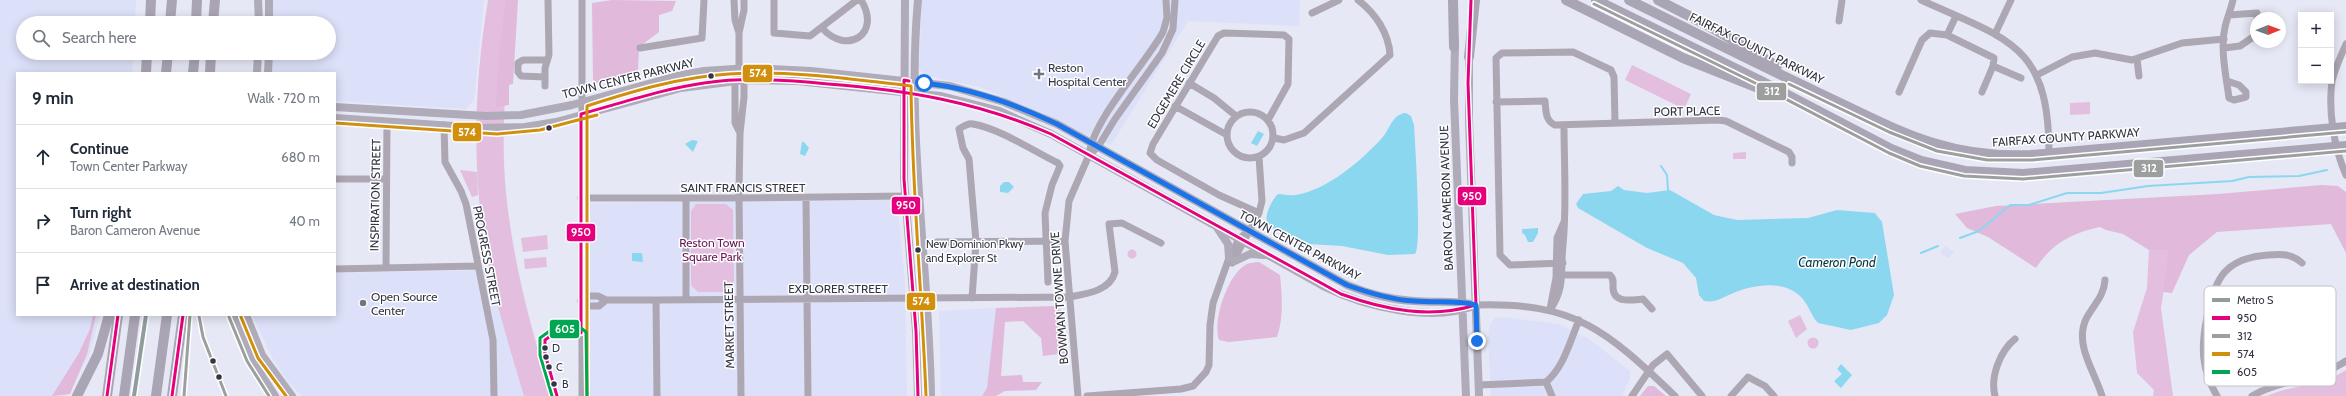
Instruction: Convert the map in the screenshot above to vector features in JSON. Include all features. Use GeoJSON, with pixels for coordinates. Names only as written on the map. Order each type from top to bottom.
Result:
{"type":"FeatureCollection","features":[{"type":"Feature","properties":{"kind":"highway"},"geometry":{"type":"LineString","coordinates":[[150,16],[151,0]]}},
{"type":"Feature","properties":{"kind":"highway"},"geometry":{"type":"LineString","coordinates":[[171,16],[172,0]]}},
{"type":"Feature","properties":{"kind":"highway"},"geometry":{"type":"LineString","coordinates":[[197,16],[198,0]]}},
{"type":"Feature","properties":{"kind":"highway"},"geometry":{"type":"LineString","coordinates":[[213,16],[214,0]]}},
{"type":"Feature","properties":{"kind":"highway"},"geometry":{"type":"LineString","coordinates":[[1453,0],[1454,47]]}},
{"type":"Feature","properties":{"kind":"highway"},"geometry":{"type":"LineString","coordinates":[[1469,57],[1475,0]]}},
{"type":"Feature","properties":{"kind":"highway"},"geometry":{"type":"LineString","coordinates":[[1566,0],[1683,58],[1775,95],[1891,149],[1921,161],[1965,171],[1998,174],[2048,172],[2341,146]]}},
{"type":"Feature","properties":{"kind":"highway"},"geometry":{"type":"LineString","coordinates":[[1596,0],[1761,82],[1835,122]]}},
{"type":"Feature","properties":{"kind":"highway","name":"FAIRFAX COUNTY PARKWAY"},"geometry":{"type":"LineString","coordinates":[[1629,0],[1873,118],[1927,142],[1966,152],[2001,156],[2049,154],[2346,128]]}},
{"type":"Feature","properties":{"kind":"highway"},"geometry":{"type":"LineString","coordinates":[[1658,0],[1705,24],[1873,118]]}},
{"type":"Feature","properties":{"kind":"highway"},"geometry":{"type":"LineString","coordinates":[[146,72],[147,60]]}},
{"type":"Feature","properties":{"kind":"highway"},"geometry":{"type":"LineString","coordinates":[[166,72],[167,60]]}},
{"type":"Feature","properties":{"kind":"highway"},"geometry":{"type":"LineString","coordinates":[[193,72],[194,60]]}},
{"type":"Feature","properties":{"kind":"highway"},"geometry":{"type":"LineString","coordinates":[[210,72],[211,60]]}},
{"type":"Feature","properties":{"kind":"highway"},"geometry":{"type":"LineString","coordinates":[[77,396],[96,359],[109,316]]}},
{"type":"Feature","properties":{"kind":"highway"},"geometry":{"type":"LineString","coordinates":[[107,396],[118,316]]}},
{"type":"Feature","properties":{"kind":"highway"},"geometry":{"type":"LineString","coordinates":[[124,396],[135,316]]}},
{"type":"Feature","properties":{"kind":"highway"},"geometry":{"type":"LineString","coordinates":[[156,396],[167,316]]}},
{"type":"Feature","properties":{"kind":"highway"},"geometry":{"type":"LineString","coordinates":[[172,396],[184,316]]}},
{"type":"Feature","properties":{"kind":"highway"},"geometry":{"type":"LineString","coordinates":[[179,396],[184,316]]}},
{"type":"Feature","properties":{"kind":"main road"},"geometry":{"type":"LineString","coordinates":[[258,0],[259,16]]}},
{"type":"Feature","properties":{"kind":"main road"},"geometry":{"type":"LineString","coordinates":[[269,0],[269,16]]}},
{"type":"Feature","properties":{"kind":"main road"},"geometry":{"type":"LineString","coordinates":[[905,0],[905,196],[913,298],[918,396]]}},
{"type":"Feature","properties":{"kind":"main road"},"geometry":{"type":"LineString","coordinates":[[918,0],[916,82],[917,168],[927,298],[931,396]]}},
{"type":"Feature","properties":{"kind":"main road","name":"BARON CAMERON AVENUE"},"geometry":{"type":"LineString","coordinates":[[1456,0],[1454,47],[1466,396]]}},
{"type":"Feature","properties":{"kind":"main road"},"geometry":{"type":"LineString","coordinates":[[1471,0],[1469,57],[1479,396]]}},
{"type":"Feature","properties":{"kind":"main road"},"geometry":{"type":"LineString","coordinates":[[257,72],[258,60]]}},
{"type":"Feature","properties":{"kind":"main road"},"geometry":{"type":"LineString","coordinates":[[268,72],[269,60]]}},
{"type":"Feature","properties":{"kind":"main road","name":"TOWN CENTER PARKWAY"},"geometry":{"type":"LineString","coordinates":[[336,107],[499,116],[537,113],[677,76],[739,68],[780,68],[904,80],[972,91],[1004,102],[1057,124],[1329,276],[1365,292],[1412,301],[1462,302],[1476,305]]}},
{"type":"Feature","properties":{"kind":"main road","name":"TOWN CENTER PARKWAY"},"geometry":{"type":"LineString","coordinates":[[336,118],[510,128],[539,125],[681,88],[735,80],[784,80],[904,91],[960,100],[999,112],[1051,134],[1339,294],[1364,303],[1410,311],[1462,311],[1476,305]]}},
{"type":"Feature","properties":{"kind":"main road"},"geometry":{"type":"LineString","coordinates":[[1215,226],[1228,244],[1232,259],[1250,254],[1269,256]]}},
{"type":"Feature","properties":{"kind":"main road"},"geometry":{"type":"LineString","coordinates":[[234,316],[250,359],[275,396]]}},
{"type":"Feature","properties":{"kind":"main road"},"geometry":{"type":"LineString","coordinates":[[246,316],[262,355],[292,396]]}},
{"type":"Feature","properties":{"kind":"street"},"geometry":{"type":"LineString","coordinates":[[545,86],[548,0]]}},
{"type":"Feature","properties":{"kind":"street"},"geometry":{"type":"LineString","coordinates":[[582,0],[582,396]]}},
{"type":"Feature","properties":{"kind":"street"},"geometry":{"type":"LineString","coordinates":[[640,48],[702,38],[704,32],[704,0]]}},
{"type":"Feature","properties":{"kind":"street","name":"MARKET STREET"},"geometry":{"type":"LineString","coordinates":[[734,0],[735,20],[739,33]]}},
{"type":"Feature","properties":{"kind":"street","name":"MARKET STREET"},"geometry":{"type":"LineString","coordinates":[[740,133],[736,124],[735,80],[739,68],[739,33],[744,10],[744,0]]}},
{"type":"Feature","properties":{"kind":"street"},"geometry":{"type":"LineString","coordinates":[[774,0],[774,33],[810,36],[857,0]]}},
{"type":"Feature","properties":{"kind":"street"},"geometry":{"type":"LineString","coordinates":[[822,28],[829,36],[840,41],[854,40],[861,35],[867,28],[869,17],[861,0]]}},
{"type":"Feature","properties":{"kind":"street"},"geometry":{"type":"LineString","coordinates":[[1090,143],[1113,105],[1163,32],[1167,18],[1166,0]]}},
{"type":"Feature","properties":{"kind":"street","name":"BOWMAN TOWNE DRIVE"},"geometry":{"type":"LineString","coordinates":[[1089,155],[1098,147],[1115,119],[1162,53],[1173,29],[1175,0]]}},
{"type":"Feature","properties":{"kind":"street"},"geometry":{"type":"LineString","coordinates":[[1312,13],[1339,0]]}},
{"type":"Feature","properties":{"kind":"street"},"geometry":{"type":"LineString","coordinates":[[1274,138],[1284,140],[1304,133],[1390,55],[1389,42],[1371,10],[1358,0]]}},
{"type":"Feature","properties":{"kind":"street"},"geometry":{"type":"LineString","coordinates":[[1839,21],[1842,0]]}},
{"type":"Feature","properties":{"kind":"street"},"geometry":{"type":"LineString","coordinates":[[1921,0],[1995,34],[2018,49],[2037,75],[2047,116],[2049,154]]}},
{"type":"Feature","properties":{"kind":"street"},"geometry":{"type":"LineString","coordinates":[[1995,34],[2011,0]]}},
{"type":"Feature","properties":{"kind":"street"},"geometry":{"type":"LineString","coordinates":[[2227,81],[2224,38],[2233,0]]}},
{"type":"Feature","properties":{"kind":"street"},"geometry":{"type":"LineString","coordinates":[[2229,15],[2250,14]]}},
{"type":"Feature","properties":{"kind":"street"},"geometry":{"type":"LineString","coordinates":[[1947,35],[1956,16]]}},
{"type":"Feature","properties":{"kind":"street","name":"EDGEMERE CIRCLE"},"geometry":{"type":"LineString","coordinates":[[1259,213],[1219,195],[1152,157],[1151,148],[1189,82],[1218,36],[1224,33],[1284,35],[1289,39],[1290,77],[1288,84],[1268,120]]}},
{"type":"Feature","properties":{"kind":"street"},"geometry":{"type":"LineString","coordinates":[[1899,92],[1926,36],[1937,33],[1947,35],[1994,58],[1994,66],[1982,92]]}},
{"type":"Feature","properties":{"kind":"street"},"geometry":{"type":"LineString","coordinates":[[2037,75],[2072,57],[2096,53],[2132,60],[2182,43],[2224,38]]}},
{"type":"Feature","properties":{"kind":"street"},"geometry":{"type":"LineString","coordinates":[[2224,48],[2240,46],[2250,39]]}},
{"type":"Feature","properties":{"kind":"street"},"geometry":{"type":"LineString","coordinates":[[2346,44],[2333,80],[2331,97],[2334,128],[2341,146],[2346,175]]}},
{"type":"Feature","properties":{"kind":"street"},"geometry":{"type":"LineString","coordinates":[[1559,263],[1510,265],[1500,255],[1496,102],[1496,61],[1499,55],[1573,52],[1611,70],[1614,73],[1615,123]]}},
{"type":"Feature","properties":{"kind":"street"},"geometry":{"type":"LineString","coordinates":[[2137,59],[2139,76]]}},
{"type":"Feature","properties":{"kind":"street"},"geometry":{"type":"LineString","coordinates":[[545,77],[521,76],[518,72],[518,63],[523,60],[547,60]]}},
{"type":"Feature","properties":{"kind":"street"},"geometry":{"type":"LineString","coordinates":[[1994,66],[2021,78]]}},
{"type":"Feature","properties":{"kind":"street","name":"MARKET STREET"},"geometry":{"type":"LineString","coordinates":[[739,68],[744,80],[743,116],[740,133],[739,198],[741,396]]}},
{"type":"Feature","properties":{"kind":"street"},"geometry":{"type":"LineString","coordinates":[[1189,82],[1214,98],[1236,116]]}},
{"type":"Feature","properties":{"kind":"street"},"geometry":{"type":"LineString","coordinates":[[1496,102],[1545,101],[1546,116],[1550,122],[1564,125],[1565,220],[1550,310]]}},
{"type":"Feature","properties":{"kind":"street"},"geometry":{"type":"LineString","coordinates":[[1175,106],[1227,135]]}},
{"type":"Feature","properties":{"kind":"street"},"geometry":{"type":"LineString","coordinates":[[1253,112],[1268,120],[1274,132],[1274,138],[1269,150],[1259,157],[1251,159],[1237,154],[1231,149],[1227,135],[1228,128],[1236,116],[1253,112]]}},
{"type":"Feature","properties":{"kind":"street","name":"PORT PLACE"},"geometry":{"type":"LineString","coordinates":[[1564,125],[1726,121],[1789,152],[1792,157],[1792,163]]}},
{"type":"Feature","properties":{"kind":"street","name":"INSPIRATION STREET"},"geometry":{"type":"LineString","coordinates":[[386,268],[387,122]]}},
{"type":"Feature","properties":{"kind":"street"},"geometry":{"type":"LineString","coordinates":[[972,298],[976,242],[969,159],[963,148],[959,129],[965,125],[972,124],[997,132],[1058,163],[1059,170],[1052,185],[1045,213],[1045,242],[1048,282]]}},
{"type":"Feature","properties":{"kind":"street","name":"PROGRESS STREET"},"geometry":{"type":"LineString","coordinates":[[444,125],[445,162],[461,191],[466,204],[477,266],[493,340],[494,396]]}},
{"type":"Feature","properties":{"kind":"street","name":"BOWMAN TOWNE DRIVE"},"geometry":{"type":"LineString","coordinates":[[1078,396],[1065,241],[1069,201],[1089,155],[1090,143]]}},
{"type":"Feature","properties":{"kind":"street"},"geometry":{"type":"LineString","coordinates":[[1087,396],[1181,389],[1192,386],[1203,378],[1209,365],[1210,318],[1215,299],[1227,268],[1259,213],[1262,201],[1262,183],[1259,157]]}},
{"type":"Feature","properties":{"kind":"street"},"geometry":{"type":"LineString","coordinates":[[336,179],[386,180]]}},
{"type":"Feature","properties":{"kind":"street","name":"SAINT FRANCIS STREET"},"geometry":{"type":"LineString","coordinates":[[581,198],[806,198],[905,196]]}},
{"type":"Feature","properties":{"kind":"street"},"geometry":{"type":"LineString","coordinates":[[686,198],[686,300]]}},
{"type":"Feature","properties":{"kind":"street"},"geometry":{"type":"LineString","coordinates":[[806,198],[808,396]]}},
{"type":"Feature","properties":{"kind":"street","name":"EXPLORER STREET"},"geometry":{"type":"LineString","coordinates":[[581,301],[587,296],[598,296],[606,300],[1069,298],[1094,292],[1112,281],[1114,278],[1115,272],[1109,224],[1122,223],[1161,243]]}},
{"type":"Feature","properties":{"kind":"street"},"geometry":{"type":"LineString","coordinates":[[938,242],[1065,241]]}},
{"type":"Feature","properties":{"kind":"street"},"geometry":{"type":"LineString","coordinates":[[2215,286],[2227,269],[2249,258],[2285,254],[2302,263]]}},
{"type":"Feature","properties":{"kind":"street"},"geometry":{"type":"LineString","coordinates":[[1550,310],[1556,300],[1563,275],[1559,263]]}},
{"type":"Feature","properties":{"kind":"street"},"geometry":{"type":"LineString","coordinates":[[336,268],[477,266]]}},
{"type":"Feature","properties":{"kind":"street"},"geometry":{"type":"LineString","coordinates":[[1563,275],[1610,275],[1613,279],[1614,294],[1617,298],[1620,300],[1643,299],[1652,309]]}},
{"type":"Feature","properties":{"kind":"street"},"geometry":{"type":"LineString","coordinates":[[2102,396],[2084,351],[2082,335],[2086,320],[2103,293],[2105,280]]}},
{"type":"Feature","properties":{"kind":"street"},"geometry":{"type":"LineString","coordinates":[[656,300],[657,396]]}},
{"type":"Feature","properties":{"kind":"street"},"geometry":{"type":"LineString","coordinates":[[1476,305],[1513,304],[1550,310],[1579,320],[1606,335],[1674,396]]}},
{"type":"Feature","properties":{"kind":"street"},"geometry":{"type":"LineString","coordinates":[[1479,385],[1546,382],[1553,376],[1563,360],[1579,320]]}},
{"type":"Feature","properties":{"kind":"street"},"geometry":{"type":"LineString","coordinates":[[2204,336],[2202,347],[2204,367]]}},
{"type":"Feature","properties":{"kind":"street"},"geometry":{"type":"LineString","coordinates":[[1995,396],[1995,376],[2001,357],[2015,339]]}},
{"type":"Feature","properties":{"kind":"street"},"geometry":{"type":"LineString","coordinates":[[1632,396],[1658,359],[1667,354],[1702,396]]}},
{"type":"Feature","properties":{"kind":"street"},"geometry":{"type":"LineString","coordinates":[[2336,367],[2346,361]]}},
{"type":"Feature","properties":{"kind":"street"},"geometry":{"type":"LineString","coordinates":[[1731,396],[1748,376],[1765,386],[1774,396]]}},
{"type":"Feature","properties":{"kind":"street"},"geometry":{"type":"LineString","coordinates":[[1546,382],[1552,396]]}},
{"type":"Feature","properties":{"kind":"street"},"geometry":{"type":"LineString","coordinates":[[2213,386],[2217,396]]}},
{"type":"Feature","properties":{"kind":"street"},"geometry":{"type":"LineString","coordinates":[[2252,396],[2272,386]]}},
{"type":"Feature","properties":{"kind":"shaded area"},"geometry":{"type":"Polygon","coordinates":[[[0,0],[136,0],[135,16],[16,16],[16,60],[133,60],[132,72],[16,72],[16,316],[100,316],[89,356],[65,396],[0,396],[0,0]]]}},
{"type":"Feature","properties":{"kind":"shaded area"},"geometry":{"type":"Polygon","coordinates":[[[272,0],[484,0],[474,100],[466,109],[336,101],[336,72],[271,72],[271,60],[336,60],[336,16],[272,16],[272,0]]]}},
{"type":"Feature","properties":{"kind":"shaded area"},"geometry":{"type":"Polygon","coordinates":[[[506,0],[518,0],[513,84],[509,85],[509,105],[496,107],[498,65],[506,0]]]}},
{"type":"Feature","properties":{"kind":"shaded area"},"geometry":{"type":"Polygon","coordinates":[[[612,0],[676,1],[672,11],[659,15],[659,32],[639,47],[638,71],[597,83],[593,80],[592,3],[612,0]]]}},
{"type":"Feature","properties":{"kind":"shaded area","name":"Reston Hospital Center"},"geometry":{"type":"Polygon","coordinates":[[[922,0],[1300,0],[1299,26],[1188,21],[1111,145],[1084,133],[1080,134],[1047,116],[983,88],[924,75],[919,68],[922,0]]]}},
{"type":"Feature","properties":{"kind":"shaded area"},"geometry":{"type":"Polygon","coordinates":[[[2322,185],[2338,186],[2346,192],[2346,253],[2331,224],[2217,232],[2189,255],[2172,293],[2163,292],[2169,250],[2149,250],[2123,234],[2100,227],[2080,232],[2064,240],[2042,259],[2036,268],[1988,237],[1967,228],[1955,214],[1996,206],[2218,194],[2322,185]]]}},
{"type":"Feature","properties":{"kind":"shaded area"},"geometry":{"type":"Polygon","coordinates":[[[897,200],[905,281],[907,396],[588,396],[588,203],[897,200]]]}},
{"type":"Feature","properties":{"kind":"shaded area"},"geometry":{"type":"Polygon","coordinates":[[[1945,246],[1954,252],[1949,258],[1940,253],[1945,246]]]}},
{"type":"Feature","properties":{"kind":"shaded area"},"geometry":{"type":"Polygon","coordinates":[[[1259,262],[1280,275],[1282,314],[1277,337],[1229,342],[1219,340],[1217,332],[1218,321],[1223,298],[1228,287],[1240,269],[1247,264],[1259,262]]]}},
{"type":"Feature","properties":{"kind":"shaded area"},"geometry":{"type":"Polygon","coordinates":[[[495,270],[526,396],[302,396],[289,383],[273,359],[252,316],[336,316],[336,273],[495,270]]]}},
{"type":"Feature","properties":{"kind":"shaded area"},"geometry":{"type":"Polygon","coordinates":[[[1055,306],[1062,311],[1067,353],[1043,356],[1041,338],[1023,321],[1005,322],[1001,376],[1022,375],[1023,382],[1042,382],[1036,390],[1005,391],[996,396],[982,396],[987,388],[996,308],[1055,306]]]}},
{"type":"Feature","properties":{"kind":"shaded area"},"geometry":{"type":"Polygon","coordinates":[[[996,308],[987,388],[982,396],[941,396],[939,311],[996,308]]]}},
{"type":"Feature","properties":{"kind":"shaded area"},"geometry":{"type":"Polygon","coordinates":[[[93,316],[96,316],[87,354],[70,394],[52,396],[79,353],[90,329],[93,316]]]}},
{"type":"Feature","properties":{"kind":"shaded area"},"geometry":{"type":"Polygon","coordinates":[[[1503,317],[1559,324],[1589,339],[1630,371],[1630,379],[1622,396],[1491,396],[1488,338],[1490,325],[1495,318],[1503,317]]]}},
{"type":"Feature","properties":{"kind":"shaded area"},"geometry":{"type":"Polygon","coordinates":[[[1648,386],[1654,386],[1666,396],[1640,396],[1648,386]]]}},
{"type":"Feature","properties":{"kind":"green space"},"geometry":{"type":"Polygon","coordinates":[[[488,0],[516,0],[509,48],[505,96],[504,169],[506,193],[518,270],[537,346],[552,396],[524,396],[498,307],[485,243],[477,174],[476,138],[479,69],[488,0]]]}},
{"type":"Feature","properties":{"kind":"green space"},"geometry":{"type":"Polygon","coordinates":[[[1632,65],[1691,94],[1684,109],[1625,80],[1632,65]]]}},
{"type":"Feature","properties":{"kind":"green space"},"geometry":{"type":"Polygon","coordinates":[[[2090,102],[2090,114],[2070,115],[2070,103],[2090,102]]]}},
{"type":"Feature","properties":{"kind":"green space"},"geometry":{"type":"Polygon","coordinates":[[[1746,152],[1746,159],[1733,159],[1733,153],[1746,152]]]}},
{"type":"Feature","properties":{"kind":"green space"},"geometry":{"type":"Polygon","coordinates":[[[460,170],[477,172],[478,195],[472,197],[460,170]]]}},
{"type":"Feature","properties":{"kind":"green space","name":"Reston Town Square Park"},"geometry":{"type":"Polygon","coordinates":[[[696,204],[726,204],[733,210],[734,285],[726,292],[698,292],[691,285],[691,211],[696,204]]]}},
{"type":"Feature","properties":{"kind":"green space"},"geometry":{"type":"Polygon","coordinates":[[[547,235],[548,249],[523,252],[521,238],[547,235]]]}},
{"type":"Feature","properties":{"kind":"green space"},"geometry":{"type":"Polygon","coordinates":[[[1132,249],[1137,254],[1132,259],[1127,254],[1132,249]]]}},
{"type":"Feature","properties":{"kind":"green space"},"geometry":{"type":"Polygon","coordinates":[[[2149,250],[2170,250],[2161,308],[2173,396],[2153,396],[2154,390],[2137,373],[2133,332],[2147,288],[2149,250]]]}},
{"type":"Feature","properties":{"kind":"green space"},"geometry":{"type":"Polygon","coordinates":[[[546,257],[547,267],[525,269],[524,259],[546,257]]]}},
{"type":"Feature","properties":{"kind":"green space"},"geometry":{"type":"Polygon","coordinates":[[[1800,315],[1807,329],[1796,338],[1788,321],[1800,315]]]}},
{"type":"Feature","properties":{"kind":"green space"},"geometry":{"type":"Polygon","coordinates":[[[1813,337],[1817,339],[1819,343],[1817,347],[1813,349],[1809,347],[1807,343],[1809,339],[1813,337]]]}},
{"type":"Feature","properties":{"kind":"green space"},"geometry":{"type":"Polygon","coordinates":[[[2346,370],[2346,396],[2267,396],[2287,389],[2302,386],[2336,386],[2337,376],[2346,370]]]}},
{"type":"Feature","properties":{"kind":"water"},"geometry":{"type":"Polygon","coordinates":[[[1406,113],[1411,116],[1414,125],[1417,172],[1418,233],[1415,254],[1388,255],[1342,246],[1308,244],[1268,226],[1266,218],[1268,209],[1278,194],[1296,195],[1308,192],[1331,181],[1364,156],[1382,138],[1397,116],[1406,113]]]}},
{"type":"Feature","properties":{"kind":"water"},"geometry":{"type":"Polygon","coordinates":[[[1258,131],[1264,134],[1257,146],[1251,143],[1258,131]]]}},
{"type":"Feature","properties":{"kind":"water"},"geometry":{"type":"Polygon","coordinates":[[[692,140],[698,141],[693,152],[685,144],[692,140]]]}},
{"type":"Feature","properties":{"kind":"water"},"geometry":{"type":"Polygon","coordinates":[[[802,142],[804,142],[809,148],[805,156],[800,154],[802,142]]]}},
{"type":"Feature","properties":{"kind":"water"},"geometry":{"type":"Polygon","coordinates":[[[1004,182],[1009,182],[1014,187],[1008,193],[1000,192],[1000,186],[1004,182]]]}},
{"type":"Feature","properties":{"kind":"water","name":"Cameron Pond"},"geometry":{"type":"Polygon","coordinates":[[[1618,186],[1624,190],[1647,193],[1670,190],[1714,215],[1737,220],[1808,218],[1837,210],[1875,213],[1882,222],[1894,295],[1887,315],[1879,323],[1851,330],[1818,323],[1806,303],[1794,291],[1767,285],[1748,288],[1715,301],[1704,301],[1699,295],[1696,278],[1683,263],[1647,248],[1578,208],[1576,204],[1583,194],[1611,191],[1618,186]]]}},
{"type":"Feature","properties":{"kind":"water"},"geometry":{"type":"Polygon","coordinates":[[[1538,228],[1538,233],[1533,242],[1528,242],[1525,235],[1522,233],[1522,229],[1538,228]]]}},
{"type":"Feature","properties":{"kind":"water"},"geometry":{"type":"Polygon","coordinates":[[[632,253],[642,253],[643,262],[632,261],[632,253]]]}},
{"type":"Feature","properties":{"kind":"water"},"geometry":{"type":"Polygon","coordinates":[[[1841,364],[1852,375],[1841,388],[1834,381],[1842,374],[1837,369],[1841,364]]]}},
{"type":"Feature","properties":{"kind":"waterway"},"geometry":{"type":"LineString","coordinates":[[1661,166],[1667,175],[1668,190]]}},
{"type":"Feature","properties":{"kind":"waterway"},"geometry":{"type":"LineString","coordinates":[[1960,238],[1979,231],[2010,205],[2029,205],[2067,193],[2101,193],[2148,186],[2232,181],[2249,177],[2299,176],[2327,170]]}},
{"type":"Feature","properties":{"kind":"waterway"},"geometry":{"type":"LineString","coordinates":[[1921,253],[1938,246]]}},
{"type":"Feature","properties":{"kind":"metro line","name":"S"},"geometry":{"type":"LineString","coordinates":[[134,396],[146,316]]}},
{"type":"Feature","properties":{"kind":"transit line","name":"950"},"geometry":{"type":"LineString","coordinates":[[557,396],[545,354],[545,340],[552,335],[581,333],[581,114],[673,89],[719,81],[782,80],[857,87],[914,94],[969,106],[1024,123],[1051,134],[1341,294],[1358,300],[1408,311],[1442,311],[1476,305],[1468,83],[1471,0]]}},
{"type":"Feature","properties":{"kind":"transit line","name":"312"},"geometry":{"type":"LineString","coordinates":[[1594,4],[1759,85],[1889,153],[1920,166],[1964,176],[2023,179],[2346,151]]}},
{"type":"Feature","properties":{"kind":"transit line","name":"574"},"geometry":{"type":"LineString","coordinates":[[587,396],[587,106],[675,81],[729,74],[752,73],[798,74],[911,86],[913,164],[926,396]]}},
{"type":"Feature","properties":{"kind":"transit line","name":"950"},"geometry":{"type":"LineString","coordinates":[[909,81],[904,80],[904,179],[916,331],[918,396]]}},
{"type":"Feature","properties":{"kind":"transit line","name":"312"},"geometry":{"type":"LineString","coordinates":[[1789,84],[1889,132],[1937,151],[1987,160],[2031,160],[2346,132]]}},
{"type":"Feature","properties":{"kind":"transit line","name":"574"},"geometry":{"type":"LineString","coordinates":[[336,123],[497,134],[540,130],[597,115]]}},
{"type":"Feature","properties":{"kind":"transit line","name":"950"},"geometry":{"type":"LineString","coordinates":[[107,396],[118,316]]}},
{"type":"Feature","properties":{"kind":"transit line","name":"950"},"geometry":{"type":"LineString","coordinates":[[172,396],[183,316]]}},
{"type":"Feature","properties":{"kind":"transit line","name":"312"},"geometry":{"type":"LineString","coordinates":[[184,396],[190,316]]}},
{"type":"Feature","properties":{"kind":"transit line","name":"312"},"geometry":{"type":"LineString","coordinates":[[199,316],[203,337],[226,396]]}},
{"type":"Feature","properties":{"kind":"transit line","name":"312"},"geometry":{"type":"LineString","coordinates":[[229,317],[247,361],[269,396]]}},
{"type":"Feature","properties":{"kind":"transit line","name":"574"},"geometry":{"type":"LineString","coordinates":[[241,317],[258,358],[286,396]]}},
{"type":"Feature","properties":{"kind":"transit line","name":"605"},"geometry":{"type":"LineString","coordinates":[[552,396],[540,355],[540,338],[551,330],[581,328],[586,332],[587,396]]}},
{"type":"Feature","properties":{"kind":"place","name":"Reston Hospital Center"},"geometry":{"type":"Point","coordinates":[1039,74]}},
{"type":"Feature","properties":{"kind":"place","name":"New Dominion Pkwy and Explorer St"},"geometry":{"type":"Point","coordinates":[918,250]}},
{"type":"Feature","properties":{"kind":"place","name":"Open Source Center"},"geometry":{"type":"Point","coordinates":[363,303]}},
{"type":"Feature","properties":{"kind":"place","name":"D"},"geometry":{"type":"Point","coordinates":[545,348]}},
{"type":"Feature","properties":{"kind":"place","name":"C"},"geometry":{"type":"Point","coordinates":[549,367]}},
{"type":"Feature","properties":{"kind":"place","name":"B"},"geometry":{"type":"Point","coordinates":[554,384]}},
{"type":"Feature","properties":{"kind":"route"},"geometry":{"type":"LineString","coordinates":[[924,83],[950,86],[972,91],[1021,108],[1057,124],[1302,262],[1347,285],[1382,297],[1399,300],[1462,302],[1476,305],[1477,341]]}}]}
